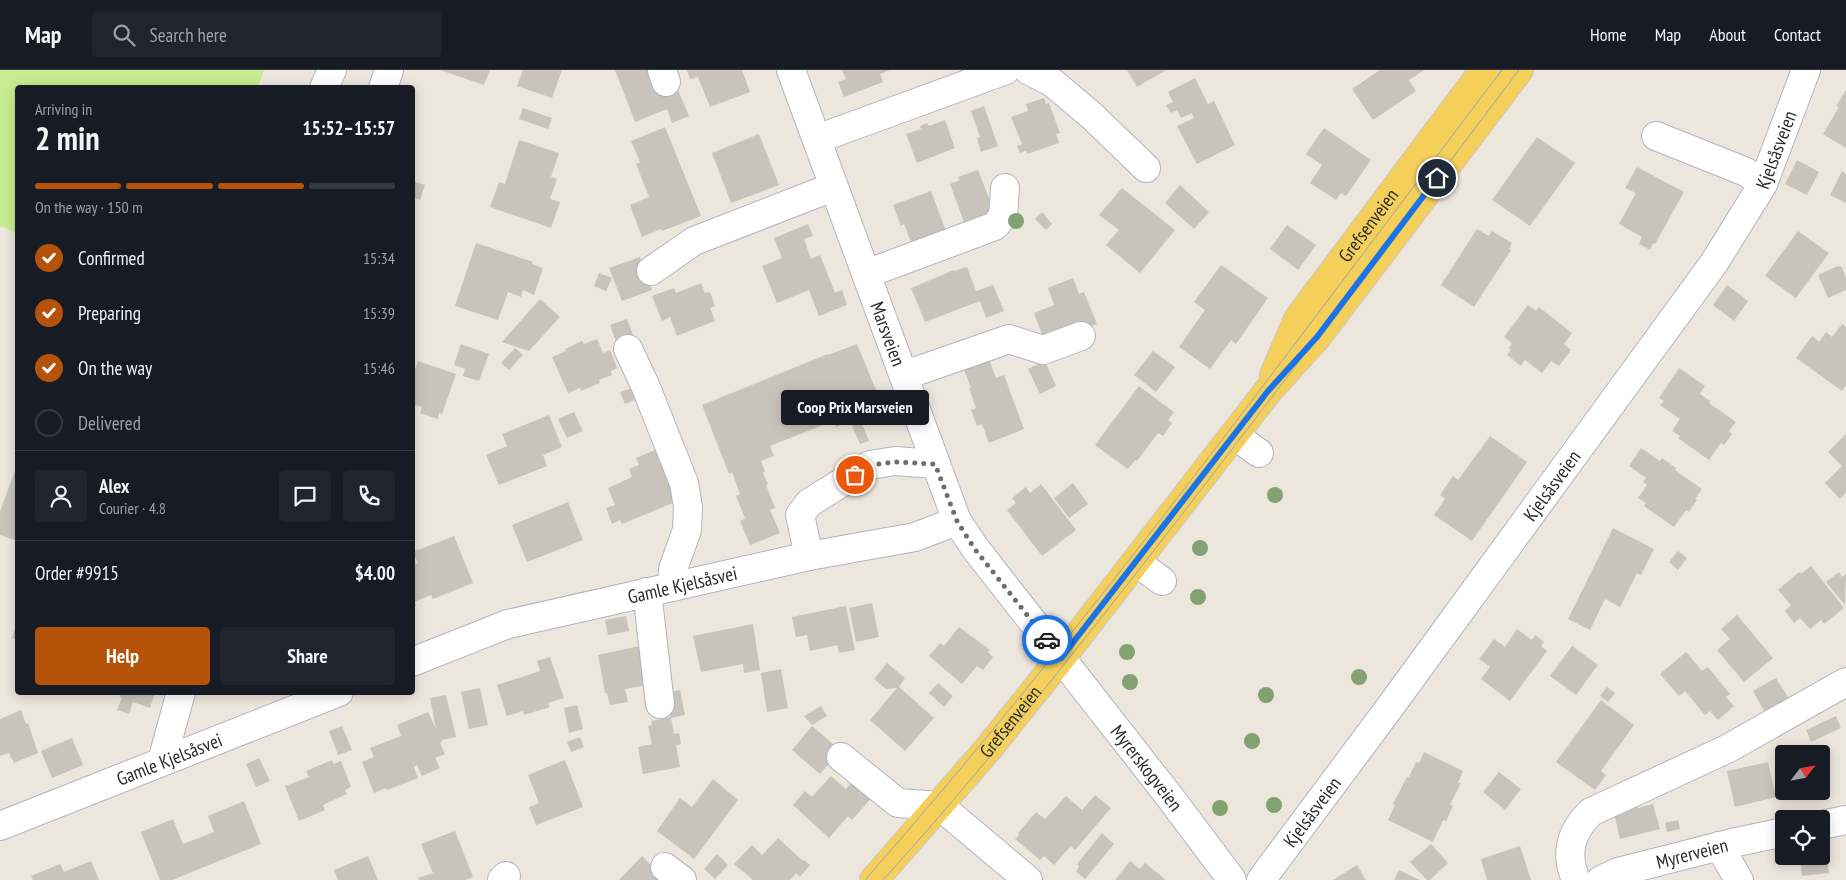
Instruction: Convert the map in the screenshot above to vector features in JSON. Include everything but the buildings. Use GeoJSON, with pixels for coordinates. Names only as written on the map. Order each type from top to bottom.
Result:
{"type":"FeatureCollection","features":[{"type":"Feature","properties":{"kind":"main road","name":"Grefsenveien"},"geometry":{"type":"LineString","coordinates":[[1268,391],[1298,319],[1484,70]]}},
{"type":"Feature","properties":{"kind":"main road","name":"Grefsenveien"},"geometry":{"type":"LineString","coordinates":[[874,880],[940,806],[1061,658],[1268,391],[1317,337],[1519,70]]}},
{"type":"Feature","properties":{"kind":"street"},"geometry":{"type":"LineString","coordinates":[[325,85],[332,70]]}},
{"type":"Feature","properties":{"kind":"street"},"geometry":{"type":"LineString","coordinates":[[384,85],[389,70]]}},
{"type":"Feature","properties":{"kind":"street","name":"Marsveien"},"geometry":{"type":"LineString","coordinates":[[791,70],[957,521],[974,548],[1061,658]]}},
{"type":"Feature","properties":{"kind":"street"},"geometry":{"type":"LineString","coordinates":[[817,139],[1006,70]]}},
{"type":"Feature","properties":{"kind":"street"},"geometry":{"type":"LineString","coordinates":[[1028,70],[1053,83],[1092,116],[1146,168]]}},
{"type":"Feature","properties":{"kind":"street","name":"Kjelsåsveien"},"geometry":{"type":"LineString","coordinates":[[1261,880],[1390,707],[1714,263],[1763,184],[1806,70]]}},
{"type":"Feature","properties":{"kind":"street"},"geometry":{"type":"LineString","coordinates":[[1656,136],[1746,172],[1763,184]]}},
{"type":"Feature","properties":{"kind":"street"},"geometry":{"type":"LineString","coordinates":[[651,271],[694,241],[833,187]]}},
{"type":"Feature","properties":{"kind":"street"},"geometry":{"type":"LineString","coordinates":[[866,274],[995,226],[1003,216],[1005,188]]}},
{"type":"Feature","properties":{"kind":"street"},"geometry":{"type":"LineString","coordinates":[[904,374],[1009,339],[1042,350],[1081,336]]}},
{"type":"Feature","properties":{"kind":"street"},"geometry":{"type":"LineString","coordinates":[[628,349],[645,385],[684,483],[688,506],[687,530],[673,569],[660,589],[660,704]]}},
{"type":"Feature","properties":{"kind":"street"},"geometry":{"type":"LineString","coordinates":[[1234,435],[1259,453]]}},
{"type":"Feature","properties":{"kind":"street"},"geometry":{"type":"LineString","coordinates":[[809,556],[800,515],[809,503],[870,465],[895,462],[935,464]]}},
{"type":"Feature","properties":{"kind":"street","name":"Gamle Kjelsåsvei"},"geometry":{"type":"LineString","coordinates":[[415,661],[508,624],[809,556],[915,538],[957,521]]}},
{"type":"Feature","properties":{"kind":"street"},"geometry":{"type":"LineString","coordinates":[[1136,562],[1162,581]]}},
{"type":"Feature","properties":{"kind":"street","name":"Myrerskogveien"},"geometry":{"type":"LineString","coordinates":[[1061,658],[1232,880]]}},
{"type":"Feature","properties":{"kind":"street"},"geometry":{"type":"LineString","coordinates":[[1576,880],[1573,873],[1571,843],[1581,821],[1591,812],[1727,749],[1846,682]]}},
{"type":"Feature","properties":{"kind":"street"},"geometry":{"type":"LineString","coordinates":[[162,761],[180,695]]}},
{"type":"Feature","properties":{"kind":"street","name":"Gamle Kjelsåsvei"},"geometry":{"type":"LineString","coordinates":[[0,826],[331,695]]}},
{"type":"Feature","properties":{"kind":"street"},"geometry":{"type":"LineString","coordinates":[[841,757],[898,802],[940,806],[1028,880]]}},
{"type":"Feature","properties":{"kind":"street"},"geometry":{"type":"LineString","coordinates":[[1830,823],[1846,820]]}},
{"type":"Feature","properties":{"kind":"street","name":"Myrerveien"},"geometry":{"type":"LineString","coordinates":[[1601,880],[1618,872],[1775,834]]}},
{"type":"Feature","properties":{"kind":"street"},"geometry":{"type":"LineString","coordinates":[[1719,846],[1739,880]]}},
{"type":"Feature","properties":{"kind":"green space"},"geometry":{"type":"Polygon","coordinates":[[[0,70],[264,70],[259,85],[15,85],[15,232],[0,226],[0,70]]]}},
{"type":"Feature","properties":{"kind":"tram line"},"geometry":{"type":"LineString","coordinates":[[865,880],[1031,683],[1191,481],[1502,70]]}},
{"type":"Feature","properties":{"kind":"tram line"},"geometry":{"type":"LineString","coordinates":[[883,880],[977,772],[1127,585],[1519,70]]}},
{"type":"Feature","properties":{"kind":"way so far"},"geometry":{"type":"LineString","coordinates":[[855,475],[870,465],[895,462],[935,464],[957,521],[974,548],[1047,640]]}},
{"type":"Feature","properties":{"kind":"place","name":"Coop Prix Marsveien"},"geometry":{"type":"Point","coordinates":[855,475]}},
{"type":"Feature","properties":{"kind":"route"},"geometry":{"type":"LineString","coordinates":[[1047,640],[1061,658],[1268,391],[1317,337],[1437,178]]}}]}
